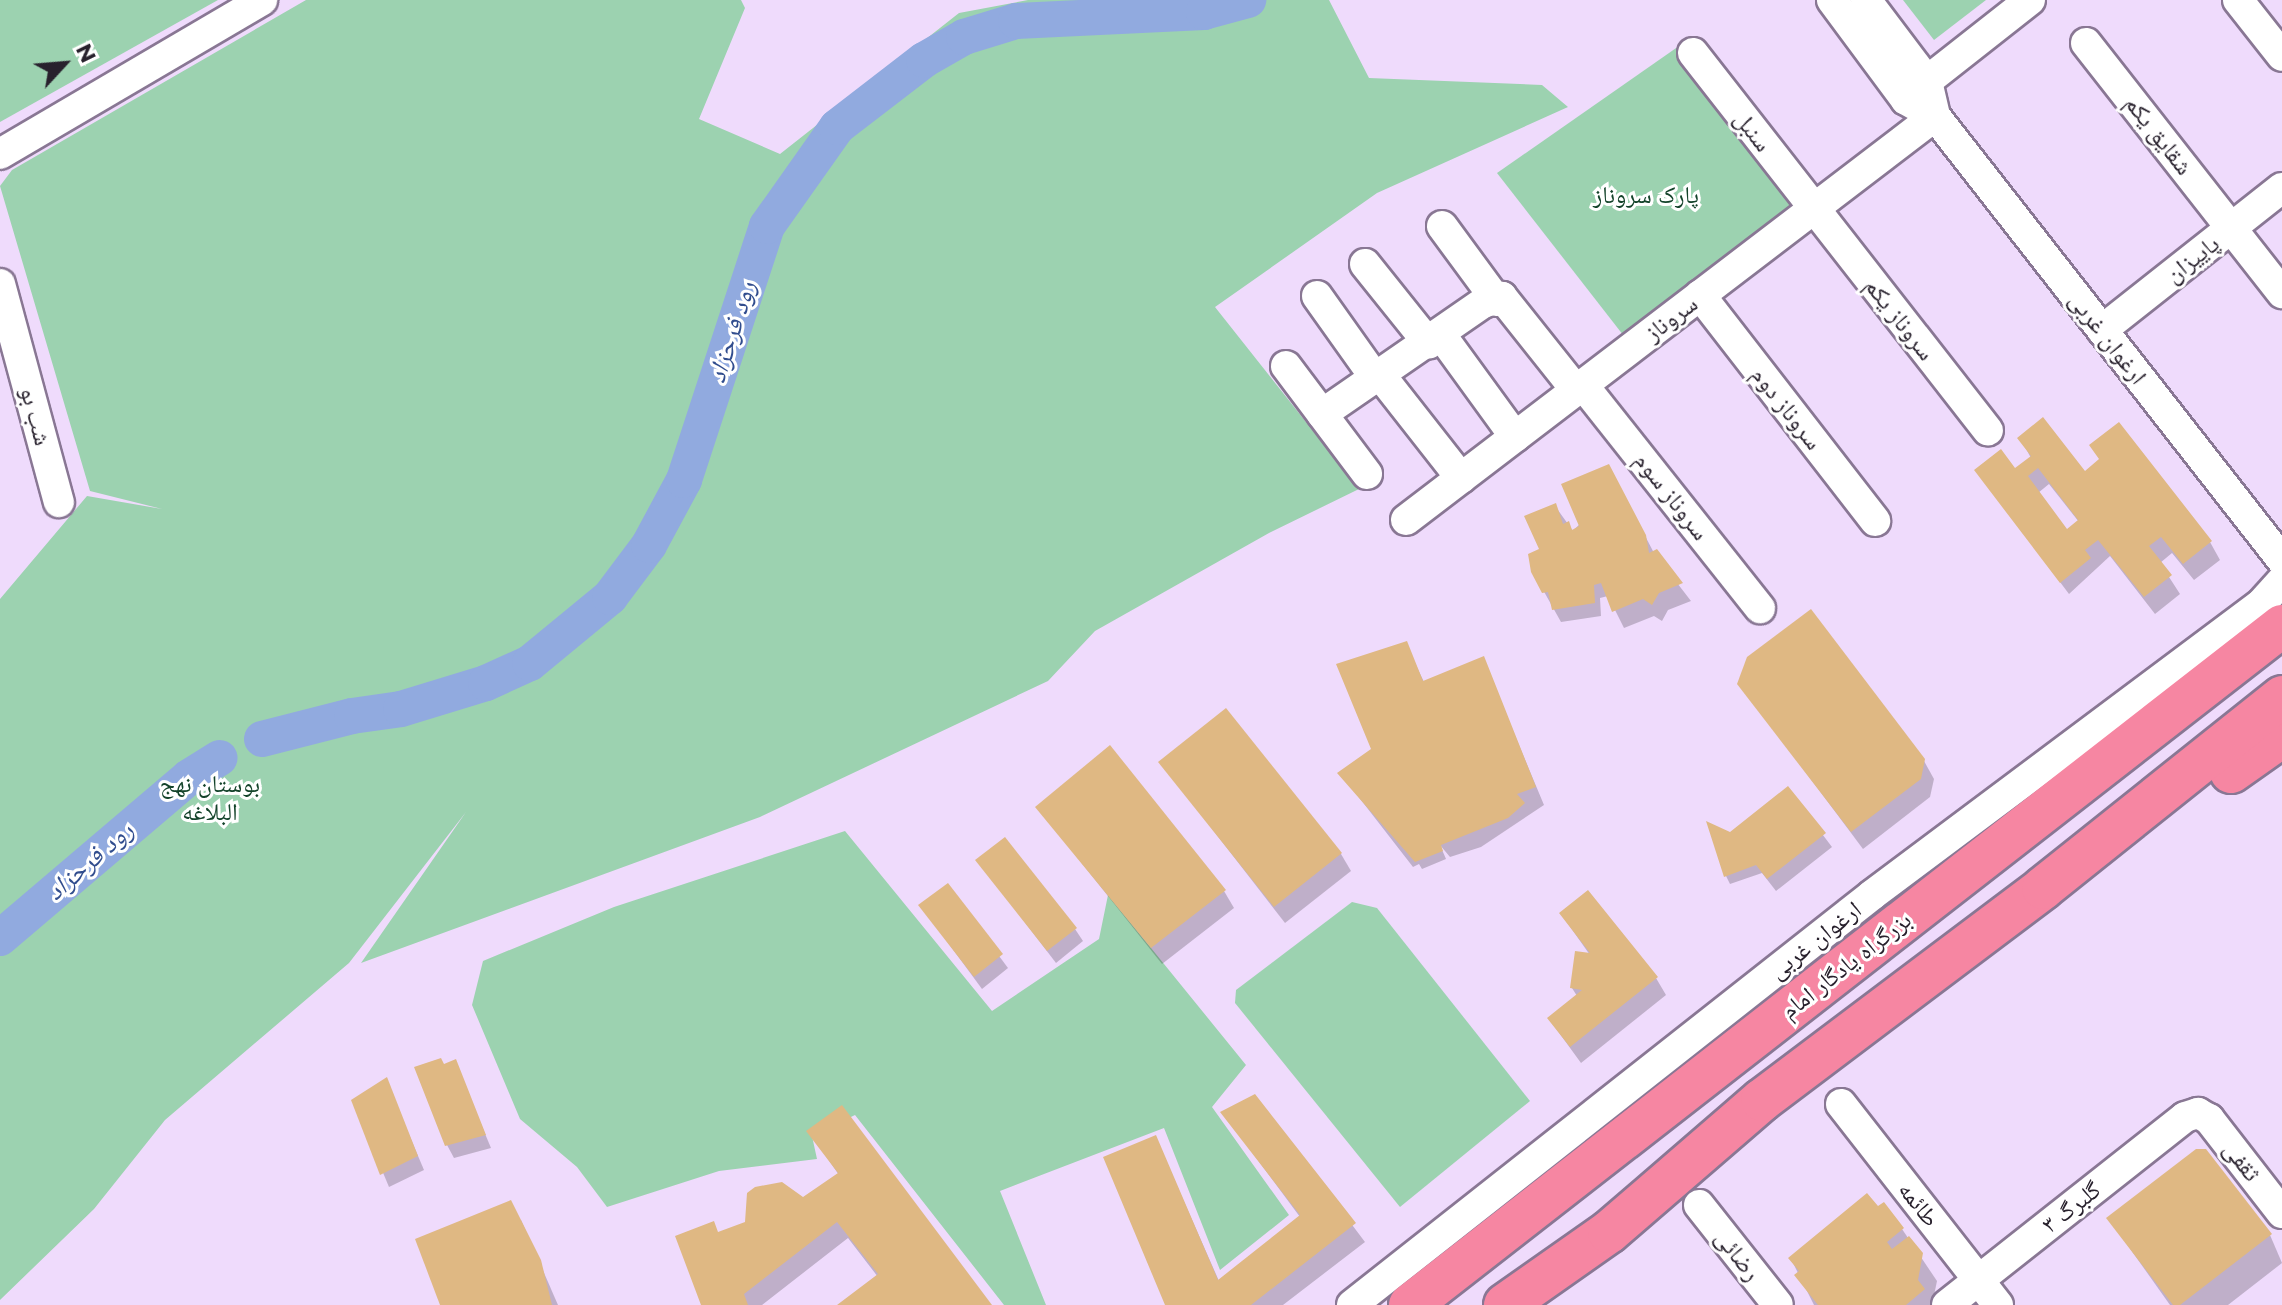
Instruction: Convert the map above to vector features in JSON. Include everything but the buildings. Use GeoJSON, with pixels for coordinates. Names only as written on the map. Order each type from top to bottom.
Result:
{"type":"FeatureCollection","features":[{"type":"Feature","properties":{"kind":"highway","name":"بزرگراه یادگار امام"},"geometry":{"type":"LineString","coordinates":[[1410,1305],[2282,626]]}},
{"type":"Feature","properties":{"kind":"highway"},"geometry":{"type":"LineString","coordinates":[[1505,1305],[1609,1232],[1762,1100],[2043,888],[2282,697]]}},
{"type":"Feature","properties":{"kind":"highway"},"geometry":{"type":"LineString","coordinates":[[2043,888],[2083,871],[2155,829],[2282,736]]}},
{"type":"Feature","properties":{"kind":"highway"},"geometry":{"type":"LineString","coordinates":[[1543,1305],[1609,1232]]}},
{"type":"Feature","properties":{"kind":"street"},"geometry":{"type":"LineString","coordinates":[[0,154],[262,0]]}},
{"type":"Feature","properties":{"kind":"street","name":"ارغوان غربی"},"geometry":{"type":"LineString","coordinates":[[1832,0],[1906,100],[1935,116],[2282,560]]}},
{"type":"Feature","properties":{"kind":"street","name":"ارغوان غربی"},"geometry":{"type":"LineString","coordinates":[[1866,0],[1927,81],[1935,116]]}},
{"type":"Feature","properties":{"kind":"street"},"geometry":{"type":"LineString","coordinates":[[1927,81],[2030,0]]}},
{"type":"Feature","properties":{"kind":"street"},"geometry":{"type":"LineString","coordinates":[[2238,0],[2282,56]]}},
{"type":"Feature","properties":{"kind":"street","name":"شقایق یکم"},"geometry":{"type":"LineString","coordinates":[[2086,43],[2282,293]]}},
{"type":"Feature","properties":{"kind":"street","name":"سنبل"},"geometry":{"type":"LineString","coordinates":[[1693,53],[1813,209]]}},
{"type":"Feature","properties":{"kind":"street","name":"سروناز"},"geometry":{"type":"LineString","coordinates":[[1406,520],[1935,116]]}},
{"type":"Feature","properties":{"kind":"street","name":"پاییزان"},"geometry":{"type":"LineString","coordinates":[[2102,330],[2282,188]]}},
{"type":"Feature","properties":{"kind":"street","name":"سروناز یکم"},"geometry":{"type":"LineString","coordinates":[[1813,209],[1988,430]]}},
{"type":"Feature","properties":{"kind":"street"},"geometry":{"type":"LineString","coordinates":[[1322,414],[1435,340],[1483,303],[1497,301],[1442,226]]}},
{"type":"Feature","properties":{"kind":"street"},"geometry":{"type":"LineString","coordinates":[[1365,264],[1435,340],[1515,437]]}},
{"type":"Feature","properties":{"kind":"street","name":"شب بو"},"geometry":{"type":"LineString","coordinates":[[0,284],[59,502]]}},
{"type":"Feature","properties":{"kind":"street","name":"سروناز دوم"},"geometry":{"type":"LineString","coordinates":[[1700,295],[1875,521]]}},
{"type":"Feature","properties":{"kind":"street"},"geometry":{"type":"LineString","coordinates":[[1317,296],[1378,378],[1461,478]]}},
{"type":"Feature","properties":{"kind":"street","name":"سروناز سوم"},"geometry":{"type":"LineString","coordinates":[[1497,301],[1502,297],[1580,387],[1760,608]]}},
{"type":"Feature","properties":{"kind":"street"},"geometry":{"type":"LineString","coordinates":[[1286,366],[1367,474]]}},
{"type":"Feature","properties":{"kind":"street","name":"ارغوان غربی"},"geometry":{"type":"LineString","coordinates":[[1352,1305],[1872,895],[2262,603],[2282,581]]}},
{"type":"Feature","properties":{"kind":"street","name":"طائمه"},"geometry":{"type":"LineString","coordinates":[[1841,1104],[1998,1305]]}},
{"type":"Feature","properties":{"kind":"street","name":"گلبرگ ۳"},"geometry":{"type":"LineString","coordinates":[[1947,1305],[2185,1117],[2198,1113]]}},
{"type":"Feature","properties":{"kind":"street","name":"ثقفی"},"geometry":{"type":"LineString","coordinates":[[2198,1113],[2209,1119],[2282,1213]]}},
{"type":"Feature","properties":{"kind":"street","name":"رضائی"},"geometry":{"type":"LineString","coordinates":[[1699,1205],[1778,1305]]}},
{"type":"Feature","properties":{"kind":"green space"},"geometry":{"type":"Polygon","coordinates":[[[0,0],[218,0],[0,122],[0,0]]]}},
{"type":"Feature","properties":{"kind":"green space","name":"بوستان نهج البلاغه"},"geometry":{"type":"Polygon","coordinates":[[[306,0],[741,0],[745,8],[699,119],[780,154],[959,13],[1028,0],[1329,0],[1369,78],[1542,85],[1568,107],[1377,193],[1215,307],[1359,489],[1269,533],[1095,631],[1048,681],[760,817],[361,963],[466,812],[349,963],[165,1120],[94,1209],[0,1300],[0,599],[87,496],[162,509],[90,491],[0,186],[12,170],[306,0]]]}},
{"type":"Feature","properties":{"kind":"green space"},"geometry":{"type":"Polygon","coordinates":[[[1903,0],[1986,0],[1934,40],[1903,0]]]}},
{"type":"Feature","properties":{"kind":"green space","name":"پارک سروناز"},"geometry":{"type":"Polygon","coordinates":[[[1679,46],[1801,209],[1627,340],[1497,173],[1679,46]]]}},
{"type":"Feature","properties":{"kind":"green space"},"geometry":{"type":"Polygon","coordinates":[[[845,831],[992,1011],[1099,939],[1108,895],[1246,1065],[1212,1107],[1289,1215],[1220,1270],[1164,1128],[1000,1191],[1046,1305],[1004,1305],[855,1115],[812,1136],[817,1159],[719,1171],[607,1207],[577,1167],[520,1119],[472,1005],[483,961],[614,907],[845,831]]]}},
{"type":"Feature","properties":{"kind":"green space"},"geometry":{"type":"Polygon","coordinates":[[[1352,902],[1377,908],[1530,1101],[1400,1207],[1235,1003],[1236,990],[1352,902]]]}},
{"type":"Feature","properties":{"kind":"waterway","name":"رود فرحزاد"},"geometry":{"type":"LineString","coordinates":[[262,739],[352,716],[401,709],[486,683],[530,663],[610,597],[649,545],[684,480],[767,226],[837,127],[924,60],[964,37],[1016,21],[1204,12],[1248,0]]}},
{"type":"Feature","properties":{"kind":"waterway","name":"رود فرحزاد"},"geometry":{"type":"LineString","coordinates":[[0,938],[189,777],[220,758]]}}]}
